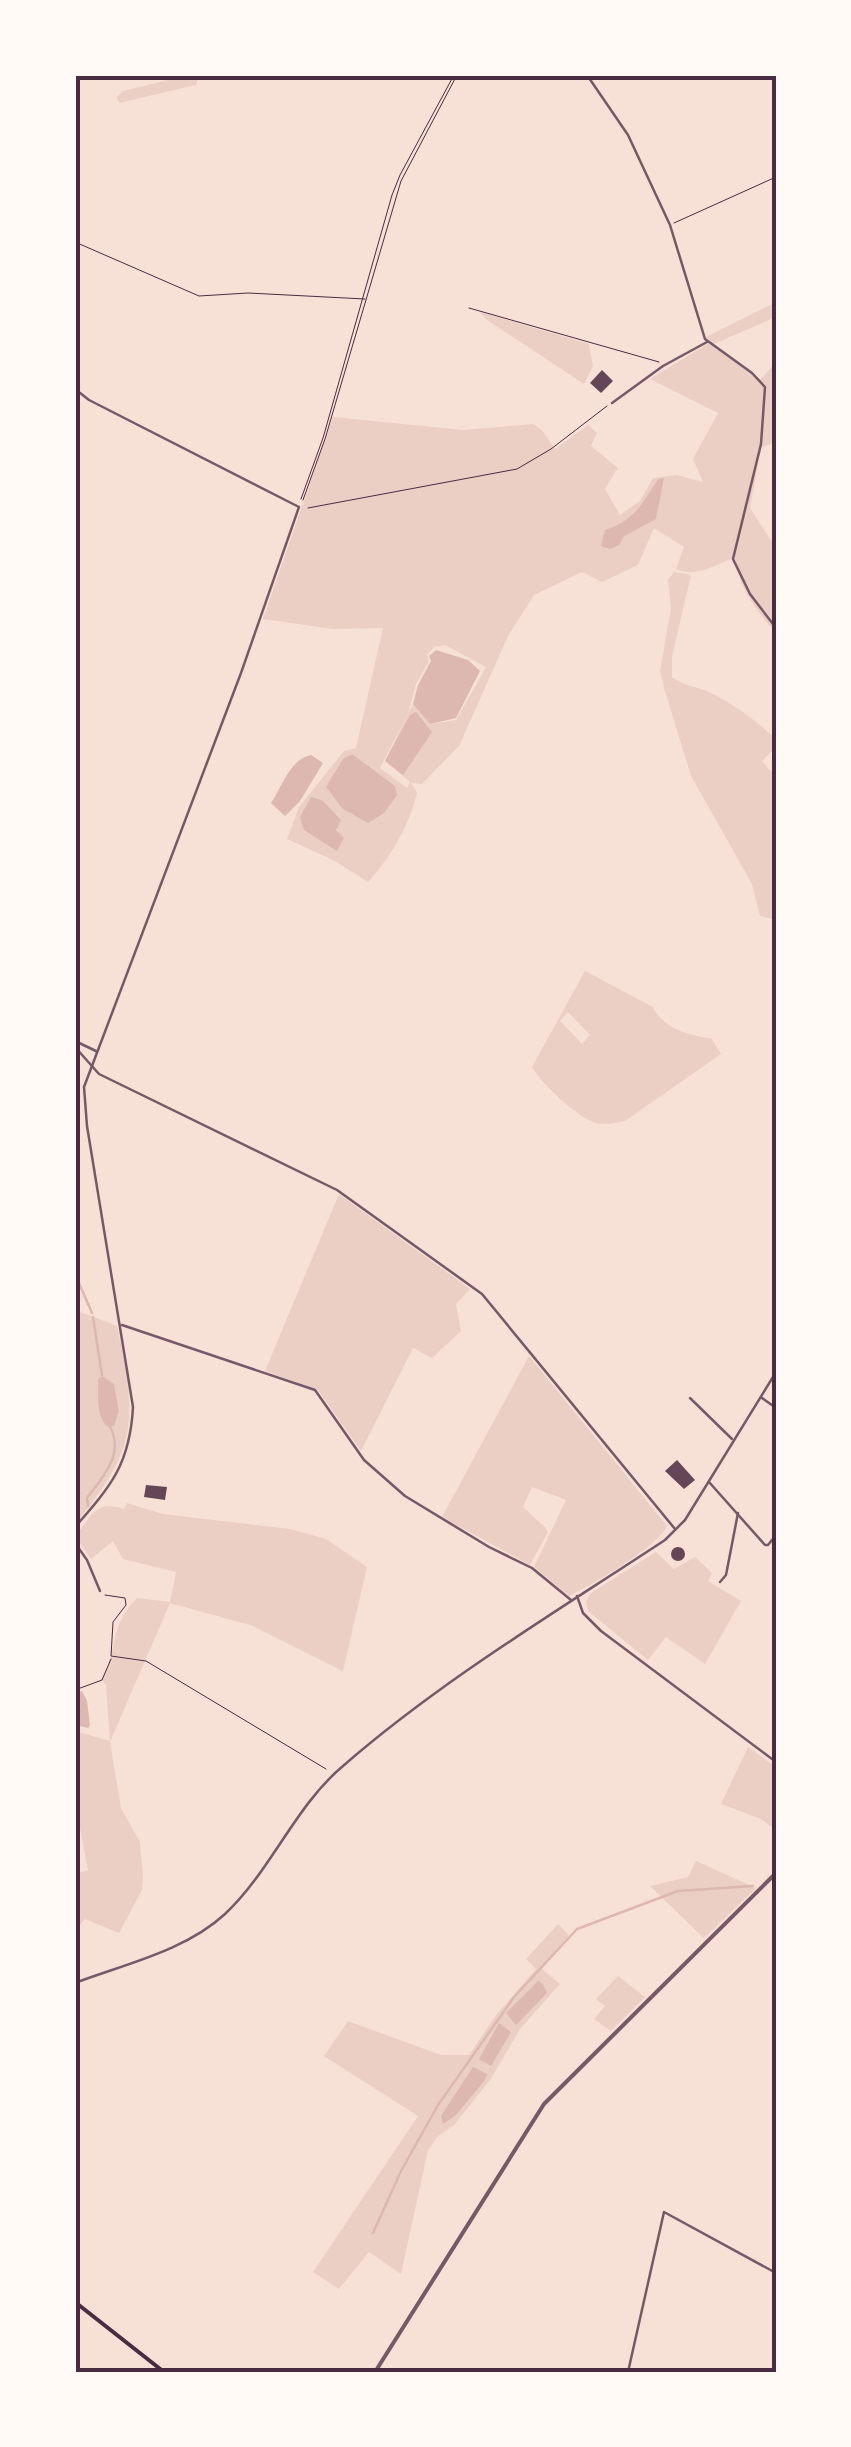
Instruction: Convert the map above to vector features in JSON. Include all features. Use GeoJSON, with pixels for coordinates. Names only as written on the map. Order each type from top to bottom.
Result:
{"type":"FeatureCollection","features":[{"type":"Feature","properties":{"kind":"main road"},"geometry":{"type":"LineString","coordinates":[[75,2302],[164,2372]]}},
{"type":"Feature","properties":{"kind":"street"},"geometry":{"type":"LineString","coordinates":[[587,75],[628,135],[670,225],[708,342],[752,373],[764,387],[761,444],[733,559],[750,594],[776,628]]}},
{"type":"Feature","properties":{"kind":"street"},"geometry":{"type":"LineString","coordinates":[[612,403],[663,366],[708,342]]}},
{"type":"Feature","properties":{"kind":"street"},"geometry":{"type":"LineString","coordinates":[[75,389],[299,507],[96,1051],[84,1098],[133,1407],[130,1441],[119,1473],[75,1527]]}},
{"type":"Feature","properties":{"kind":"street"},"geometry":{"type":"LineString","coordinates":[[75,1044],[96,1051]]}},
{"type":"Feature","properties":{"kind":"street"},"geometry":{"type":"LineString","coordinates":[[75,1044],[91,1068],[338,1190],[482,1294],[676,1530]]}},
{"type":"Feature","properties":{"kind":"street"},"geometry":{"type":"LineString","coordinates":[[120,1324],[315,1390],[361,1456],[406,1496],[532,1568],[570,1600]]}},
{"type":"Feature","properties":{"kind":"street"},"geometry":{"type":"LineString","coordinates":[[75,1983],[182,1942],[224,1915],[334,1774],[486,1658],[676,1530],[776,1372]]}},
{"type":"Feature","properties":{"kind":"street"},"geometry":{"type":"LineString","coordinates":[[760,1397],[776,1408]]}},
{"type":"Feature","properties":{"kind":"street"},"geometry":{"type":"LineString","coordinates":[[690,1398],[733,1440]]}},
{"type":"Feature","properties":{"kind":"street"},"geometry":{"type":"LineString","coordinates":[[708,1482],[765,1545],[776,1535]]}},
{"type":"Feature","properties":{"kind":"street"},"geometry":{"type":"LineString","coordinates":[[720,1582],[726,1574],[738,1511]]}},
{"type":"Feature","properties":{"kind":"street"},"geometry":{"type":"LineString","coordinates":[[75,1543],[87,1560],[100,1593]]}},
{"type":"Feature","properties":{"kind":"street"},"geometry":{"type":"LineString","coordinates":[[577,1596],[583,1613],[610,1639],[776,1762]]}},
{"type":"Feature","properties":{"kind":"street"},"geometry":{"type":"LineString","coordinates":[[375,2372],[544,2104],[776,1872]]}},
{"type":"Feature","properties":{"kind":"street"},"geometry":{"type":"LineString","coordinates":[[628,2372],[664,2212],[776,2273]]}},
{"type":"Feature","properties":{"kind":"path"},"geometry":{"type":"LineString","coordinates":[[456,75],[401,180],[325,439],[299,507],[312,508],[517,470],[612,403]]}},
{"type":"Feature","properties":{"kind":"path"},"geometry":{"type":"LineString","coordinates":[[670,225],[776,177]]}},
{"type":"Feature","properties":{"kind":"path"},"geometry":{"type":"LineString","coordinates":[[75,242],[199,296],[248,293],[364,299]]}},
{"type":"Feature","properties":{"kind":"path"},"geometry":{"type":"LineString","coordinates":[[470,308],[663,366]]}},
{"type":"Feature","properties":{"kind":"path"},"geometry":{"type":"LineString","coordinates":[[75,1690],[102,1680],[110,1666],[112,1622],[126,1605],[125,1598],[100,1593]]}},
{"type":"Feature","properties":{"kind":"path"},"geometry":{"type":"LineString","coordinates":[[111,1656],[146,1661],[334,1774]]}},
{"type":"Feature","properties":{"kind":"shaded area"},"geometry":{"type":"Polygon","coordinates":[[[199,75],[196,85],[119,103],[117,97],[123,91],[199,75]]]}},
{"type":"Feature","properties":{"kind":"shaded area"},"geometry":{"type":"Polygon","coordinates":[[[776,302],[776,317],[714,344],[706,337],[776,302]]]}},
{"type":"Feature","properties":{"kind":"shaded area"},"geometry":{"type":"Polygon","coordinates":[[[480,312],[589,344],[593,366],[584,384],[487,320],[480,312]]]}},
{"type":"Feature","properties":{"kind":"shaded area"},"geometry":{"type":"Polygon","coordinates":[[[709,343],[760,380],[776,362],[776,442],[761,448],[750,508],[776,548],[776,633],[744,588],[735,557],[698,571],[676,569],[684,547],[654,528],[638,565],[602,582],[582,572],[534,595],[508,636],[459,746],[422,784],[411,783],[417,793],[404,829],[368,882],[335,861],[287,839],[299,807],[344,751],[356,748],[383,628],[333,629],[263,619],[333,417],[463,430],[533,424],[555,449],[588,425],[597,433],[591,446],[618,468],[605,489],[620,515],[640,501],[653,478],[677,475],[703,482],[693,459],[718,413],[650,379],[709,343]],[[445,645],[434,647],[427,655],[429,661],[416,684],[408,714],[380,768],[407,788],[410,782],[385,761],[413,704],[430,724],[456,720],[486,667],[445,645]]]}},
{"type":"Feature","properties":{"kind":"shaded area"},"geometry":{"type":"Polygon","coordinates":[[[664,478],[656,519],[624,536],[619,545],[610,549],[601,546],[605,530],[631,516],[658,479],[664,478]]]}},
{"type":"Feature","properties":{"kind":"shaded area"},"geometry":{"type":"Polygon","coordinates":[[[674,572],[691,575],[672,657],[672,677],[727,702],[776,739],[776,747],[762,761],[776,777],[772,797],[776,821],[776,920],[760,916],[752,884],[691,776],[664,688],[660,671],[671,608],[668,580],[674,572]]]}},
{"type":"Feature","properties":{"kind":"shaded area"},"geometry":{"type":"Polygon","coordinates":[[[436,650],[468,660],[480,671],[456,718],[430,724],[413,704],[431,661],[429,656],[436,650]]]}},
{"type":"Feature","properties":{"kind":"shaded area"},"geometry":{"type":"Polygon","coordinates":[[[416,712],[432,732],[403,775],[385,761],[410,715],[416,712]]]}},
{"type":"Feature","properties":{"kind":"shaded area"},"geometry":{"type":"Polygon","coordinates":[[[352,754],[395,786],[397,795],[384,813],[368,823],[343,809],[326,787],[343,759],[352,754]]]}},
{"type":"Feature","properties":{"kind":"shaded area"},"geometry":{"type":"Polygon","coordinates":[[[311,755],[323,763],[300,801],[285,816],[271,803],[297,762],[311,755]]]}},
{"type":"Feature","properties":{"kind":"shaded area"},"geometry":{"type":"Polygon","coordinates":[[[311,797],[322,800],[341,820],[336,830],[344,838],[337,851],[304,830],[300,817],[311,797]]]}},
{"type":"Feature","properties":{"kind":"shaded area"},"geometry":{"type":"Polygon","coordinates":[[[585,971],[653,1007],[677,1030],[711,1038],[721,1054],[625,1121],[609,1124],[593,1122],[577,1112],[532,1067],[585,971]],[[568,1012],[560,1021],[582,1044],[590,1035],[568,1012]]]}},
{"type":"Feature","properties":{"kind":"shaded area"},"geometry":{"type":"Polygon","coordinates":[[[339,1194],[470,1289],[456,1304],[461,1331],[432,1358],[413,1348],[361,1451],[318,1390],[265,1371],[339,1194]]]}},
{"type":"Feature","properties":{"kind":"shaded area"},"geometry":{"type":"Polygon","coordinates":[[[75,1310],[117,1326],[129,1411],[122,1453],[75,1524],[80,1425],[75,1420],[75,1310]],[[99,1379],[101,1419],[119,1410],[114,1384],[99,1379]]]}},
{"type":"Feature","properties":{"kind":"shaded area"},"geometry":{"type":"Polygon","coordinates":[[[529,1356],[667,1526],[638,1554],[569,1596],[534,1567],[566,1500],[532,1487],[523,1507],[547,1529],[547,1534],[530,1565],[442,1517],[529,1356]]]}},
{"type":"Feature","properties":{"kind":"shaded area"},"geometry":{"type":"Polygon","coordinates":[[[102,1376],[114,1384],[119,1410],[114,1426],[108,1427],[99,1411],[98,1379],[102,1376]]]}},
{"type":"Feature","properties":{"kind":"shaded area"},"geometry":{"type":"Polygon","coordinates":[[[127,1503],[163,1514],[290,1529],[326,1539],[367,1567],[343,1671],[253,1626],[170,1603],[110,1742],[121,1808],[140,1842],[143,1877],[142,1890],[119,1933],[85,1919],[79,1926],[75,1924],[75,1874],[88,1870],[75,1802],[75,1731],[110,1741],[106,1685],[101,1679],[118,1628],[137,1598],[170,1602],[176,1572],[123,1559],[113,1541],[91,1559],[75,1536],[95,1511],[107,1506],[124,1509],[127,1503]]]}},
{"type":"Feature","properties":{"kind":"shaded area"},"geometry":{"type":"Polygon","coordinates":[[[656,1552],[674,1569],[695,1557],[712,1573],[708,1581],[741,1601],[705,1664],[666,1637],[648,1660],[588,1611],[586,1602],[591,1593],[656,1552]]]}},
{"type":"Feature","properties":{"kind":"shaded area"},"geometry":{"type":"Polygon","coordinates":[[[82,1691],[87,1701],[88,1728],[75,1725],[75,1694],[82,1691]]]}},
{"type":"Feature","properties":{"kind":"shaded area"},"geometry":{"type":"Polygon","coordinates":[[[748,1747],[776,1767],[776,1830],[761,1819],[721,1804],[748,1747]]]}},
{"type":"Feature","properties":{"kind":"shaded area"},"geometry":{"type":"Polygon","coordinates":[[[696,1861],[756,1888],[704,1938],[650,1886],[688,1877],[696,1861]]]}},
{"type":"Feature","properties":{"kind":"shaded area"},"geometry":{"type":"Polygon","coordinates":[[[558,1924],[569,1935],[542,1969],[560,1984],[520,2029],[490,2080],[428,2150],[401,2274],[369,2252],[339,2289],[313,2272],[418,2116],[324,2056],[348,2021],[441,2055],[469,2055],[497,2014],[536,1969],[526,1959],[558,1924]]]}},
{"type":"Feature","properties":{"kind":"shaded area"},"geometry":{"type":"Polygon","coordinates":[[[618,1976],[645,1997],[611,2031],[594,2019],[605,2006],[596,1999],[618,1976]]]}},
{"type":"Feature","properties":{"kind":"shaded area"},"geometry":{"type":"Polygon","coordinates":[[[538,1981],[547,1993],[516,2025],[506,2013],[538,1981]]]}},
{"type":"Feature","properties":{"kind":"shaded area"},"geometry":{"type":"Polygon","coordinates":[[[499,2023],[511,2032],[491,2066],[479,2059],[499,2023]]]}},
{"type":"Feature","properties":{"kind":"shaded area"},"geometry":{"type":"Polygon","coordinates":[[[473,2067],[487,2074],[485,2080],[456,2115],[443,2124],[441,2116],[473,2067]]]}},
{"type":"Feature","properties":{"kind":"building"},"geometry":{"type":"Polygon","coordinates":[[[602,370],[613,381],[601,393],[590,383],[602,370]]]}},
{"type":"Feature","properties":{"kind":"building"},"geometry":{"type":"Polygon","coordinates":[[[677,1460],[695,1480],[684,1489],[665,1471],[677,1460]]]}},
{"type":"Feature","properties":{"kind":"building"},"geometry":{"type":"Polygon","coordinates":[[[146,1485],[167,1487],[165,1500],[144,1497],[146,1485]]]}},
{"type":"Feature","properties":{"kind":"building"},"geometry":{"type":"Polygon","coordinates":[[[678,1547],[685,1554],[678,1561],[671,1554],[678,1547]]]}},
{"type":"Feature","properties":{"kind":"waterway"},"geometry":{"type":"LineString","coordinates":[[75,1274],[92,1313]]}},
{"type":"Feature","properties":{"kind":"waterway"},"geometry":{"type":"LineString","coordinates":[[93,1317],[102,1375]]}},
{"type":"Feature","properties":{"kind":"waterway"},"geometry":{"type":"LineString","coordinates":[[88,1506],[87,1498],[113,1456],[110,1427]]}},
{"type":"Feature","properties":{"kind":"waterway"},"geometry":{"type":"LineString","coordinates":[[373,2233],[401,2171],[438,2105],[514,1997],[577,1929],[678,1891],[753,1886]]}}]}
